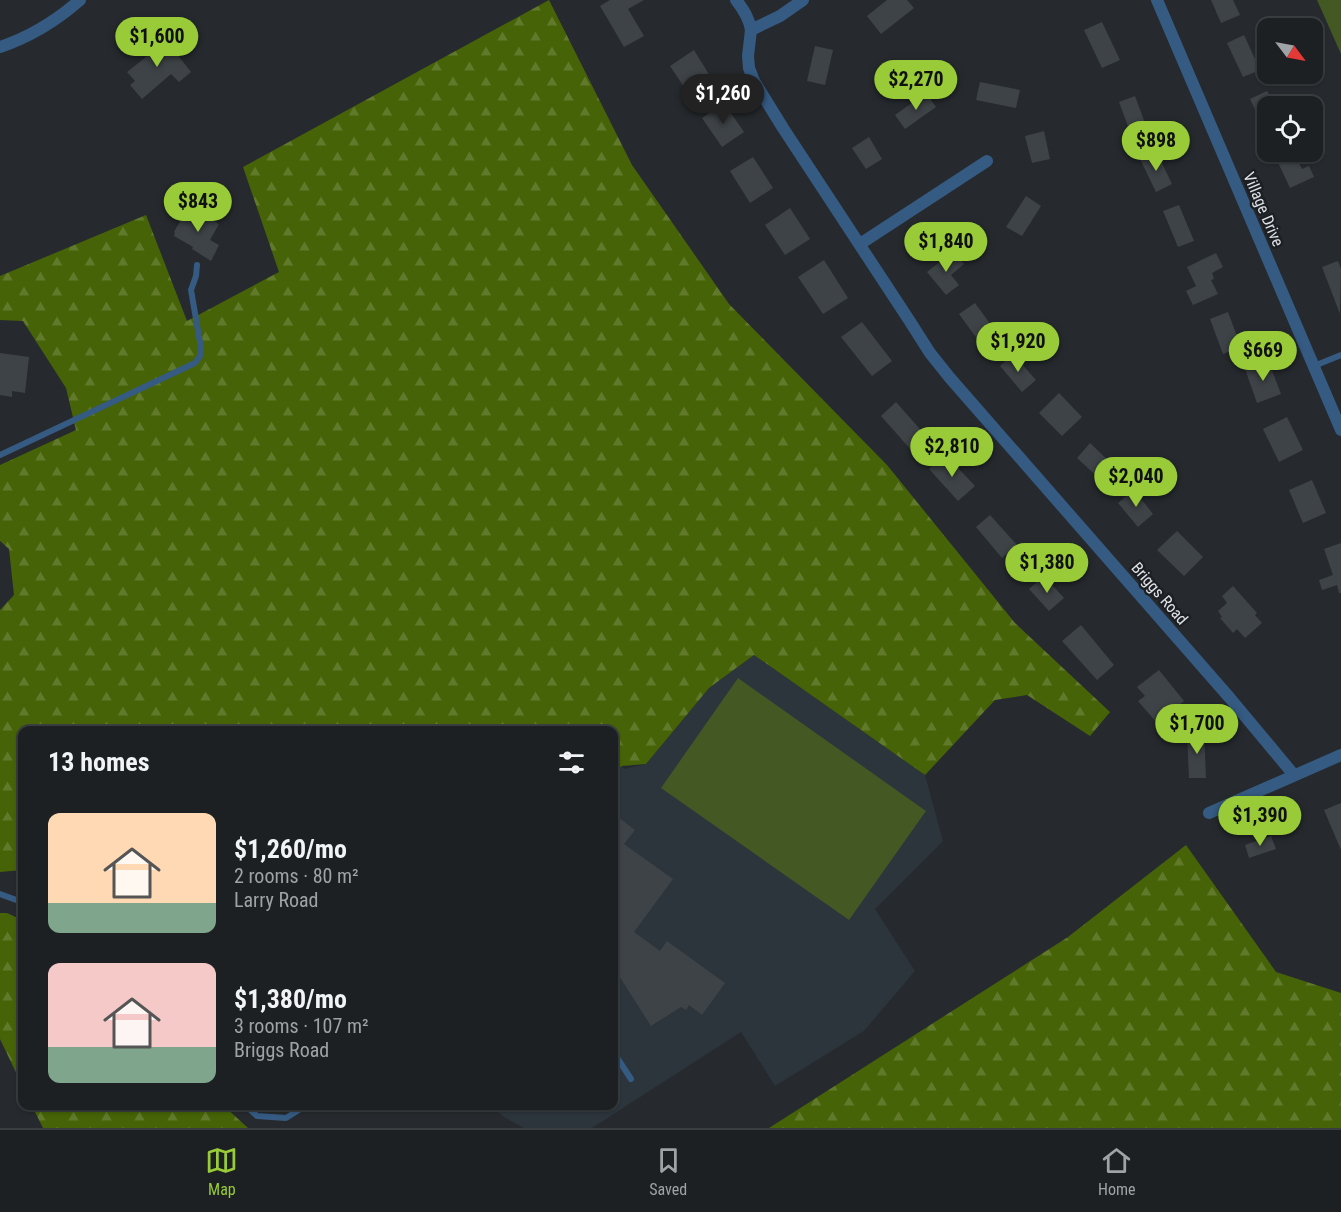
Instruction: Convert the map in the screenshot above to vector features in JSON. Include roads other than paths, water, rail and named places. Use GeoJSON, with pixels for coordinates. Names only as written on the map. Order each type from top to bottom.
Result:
{"type":"FeatureCollection","features":[{"type":"Feature","properties":{"kind":"street"},"geometry":{"type":"LineString","coordinates":[[0,47],[46,26],[80,0]]}},
{"type":"Feature","properties":{"kind":"street"},"geometry":{"type":"LineString","coordinates":[[736,0],[746,12],[751,30],[780,16],[803,0]]}},
{"type":"Feature","properties":{"kind":"street","name":"Village Drive"},"geometry":{"type":"LineString","coordinates":[[1157,0],[1341,430]]}},
{"type":"Feature","properties":{"kind":"street","name":"Briggs Road"},"geometry":{"type":"LineString","coordinates":[[751,30],[748,56],[749,68],[754,81],[925,345],[950,378],[1229,697],[1294,775]]}},
{"type":"Feature","properties":{"kind":"street"},"geometry":{"type":"LineString","coordinates":[[860,244],[987,161]]}},
{"type":"Feature","properties":{"kind":"street"},"geometry":{"type":"LineString","coordinates":[[1209,813],[1341,755]]}},
{"type":"Feature","properties":{"kind":"lane"},"geometry":{"type":"LineString","coordinates":[[0,455],[195,363],[200,356],[201,348],[191,290],[197,265]]}},
{"type":"Feature","properties":{"kind":"lane"},"geometry":{"type":"LineString","coordinates":[[1314,367],[1341,355]]}},
{"type":"Feature","properties":{"kind":"lane"},"geometry":{"type":"LineString","coordinates":[[0,894],[18,901]]}},
{"type":"Feature","properties":{"kind":"lane"},"geometry":{"type":"LineString","coordinates":[[618,1059],[631,1079]]}},
{"type":"Feature","properties":{"kind":"lane"},"geometry":{"type":"LineString","coordinates":[[250,1110],[257,1116],[286,1118],[299,1110]]}}]}
